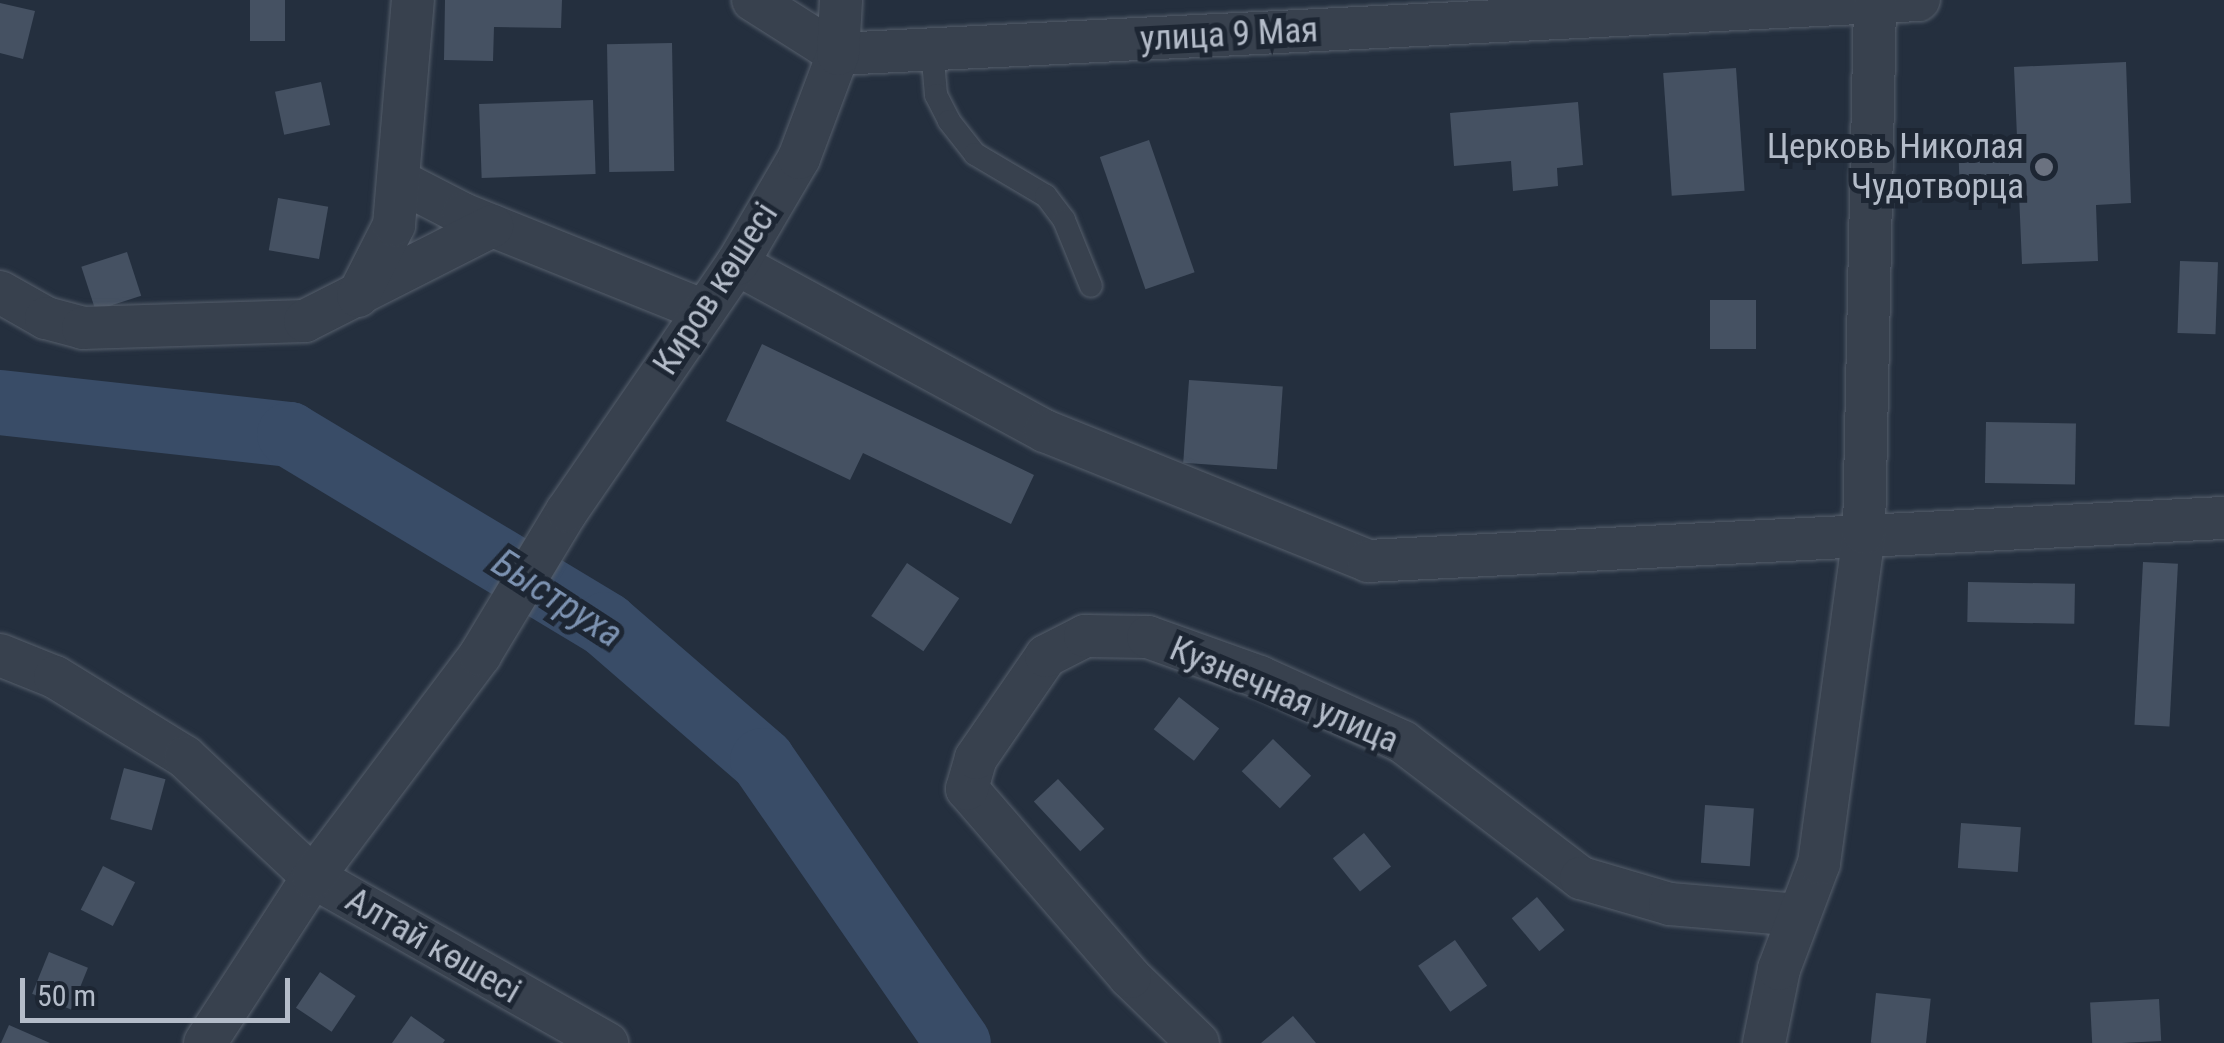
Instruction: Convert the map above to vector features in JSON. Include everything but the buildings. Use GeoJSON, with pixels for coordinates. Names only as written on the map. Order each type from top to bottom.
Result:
{"type":"FeatureCollection","features":[{"type":"Feature","properties":{"kind":"street"},"geometry":{"type":"LineString","coordinates":[[358,296],[382,258],[402,182],[413,0]]}},
{"type":"Feature","properties":{"kind":"street"},"geometry":{"type":"LineString","coordinates":[[754,0],[838,54]]}},
{"type":"Feature","properties":{"kind":"street","name":"Киров көшесі"},"geometry":{"type":"LineString","coordinates":[[313,877],[480,654],[567,512],[737,264],[799,158],[838,54],[841,0]]}},
{"type":"Feature","properties":{"kind":"street","name":"улица 9 Мая"},"geometry":{"type":"LineString","coordinates":[[838,54],[1919,0]]}},
{"type":"Feature","properties":{"kind":"street"},"geometry":{"type":"LineString","coordinates":[[1764,1043],[1779,969],[1820,863],[1864,533],[1874,3]]}},
{"type":"Feature","properties":{"kind":"street"},"geometry":{"type":"LineString","coordinates":[[402,182],[492,226],[704,312]]}},
{"type":"Feature","properties":{"kind":"street"},"geometry":{"type":"LineString","coordinates":[[0,292],[46,318],[126,331],[306,320],[492,226]]}},
{"type":"Feature","properties":{"kind":"street"},"geometry":{"type":"LineString","coordinates":[[737,264],[1045,431],[1368,561],[1479,560],[1864,533],[2224,518]]}},
{"type":"Feature","properties":{"kind":"street","name":"Кузнечная улица"},"geometry":{"type":"LineString","coordinates":[[1198,1043],[1130,977],[967,788],[976,758],[1046,656],[1085,636],[1148,637],[1260,677],[1403,742],[1582,878],[1670,904],[1800,915]]}},
{"type":"Feature","properties":{"kind":"street","name":"Алтай көшесі"},"geometry":{"type":"LineString","coordinates":[[0,655],[55,677],[185,757],[313,877],[606,1043]]}},
{"type":"Feature","properties":{"kind":"street"},"geometry":{"type":"LineString","coordinates":[[206,1043],[313,877]]}},
{"type":"Feature","properties":{"kind":"lane"},"geometry":{"type":"LineString","coordinates":[[932,49],[936,95],[949,121],[974,154],[1046,196],[1064,220],[1090,286]]}},
{"type":"Feature","properties":{"kind":"waterway","name":"Быструха"},"geometry":{"type":"LineString","coordinates":[[0,402],[289,434],[605,624],[762,760],[958,1043]]}},
{"type":"Feature","properties":{"kind":"place","name":"Церковь Николая Чудотворца"},"geometry":{"type":"Point","coordinates":[2044,167]}}]}
